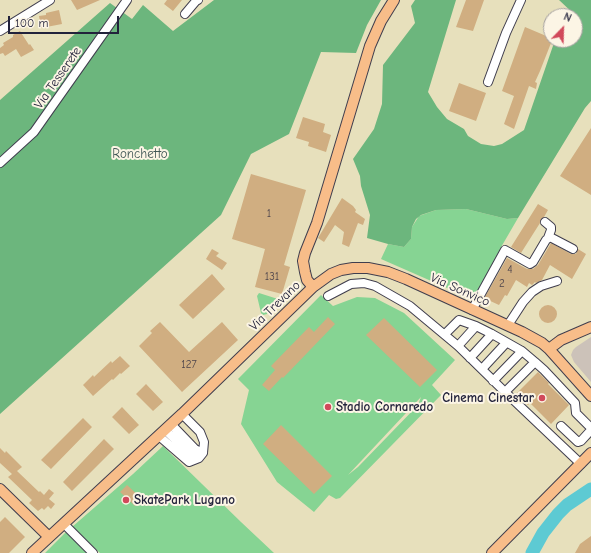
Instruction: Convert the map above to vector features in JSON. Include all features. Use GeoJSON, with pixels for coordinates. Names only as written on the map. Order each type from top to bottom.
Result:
{"type":"FeatureCollection","features":[{"type":"Feature","properties":{"kind":"main road","name":"Via Trevano"},"geometry":{"type":"LineString","coordinates":[[32,553],[182,414],[313,287],[307,280],[305,272],[303,261],[305,253],[317,223],[370,46],[381,22],[394,0]]}},
{"type":"Feature","properties":{"kind":"main road","name":"Via Sonvico"},"geometry":{"type":"LineString","coordinates":[[313,287],[331,274],[341,270],[353,268],[380,270],[406,279],[508,325],[535,339],[549,350],[591,396]]}},
{"type":"Feature","properties":{"kind":"main road"},"geometry":{"type":"LineString","coordinates":[[549,350],[561,340],[591,327]]}},
{"type":"Feature","properties":{"kind":"main road"},"geometry":{"type":"LineString","coordinates":[[492,553],[591,454]]}},
{"type":"Feature","properties":{"kind":"main road"},"geometry":{"type":"LineString","coordinates":[[0,489],[49,537]]}},
{"type":"Feature","properties":{"kind":"street","name":"Via Tesserete"},"geometry":{"type":"LineString","coordinates":[[0,163],[34,132],[127,0]]}},
{"type":"Feature","properties":{"kind":"street"},"geometry":{"type":"LineString","coordinates":[[184,14],[198,0]]}},
{"type":"Feature","properties":{"kind":"street"},"geometry":{"type":"LineString","coordinates":[[488,82],[506,33],[521,0]]}},
{"type":"Feature","properties":{"kind":"street"},"geometry":{"type":"LineString","coordinates":[[0,31],[45,2]]}},
{"type":"Feature","properties":{"kind":"street"},"geometry":{"type":"LineString","coordinates":[[472,310],[505,250],[530,264],[533,262],[548,238],[551,230],[551,227],[545,222]]}},
{"type":"Feature","properties":{"kind":"street"},"geometry":{"type":"LineString","coordinates":[[548,238],[553,238],[573,249]]}},
{"type":"Feature","properties":{"kind":"street"},"geometry":{"type":"LineString","coordinates":[[508,325],[523,302],[532,292],[541,286],[557,281]]}},
{"type":"Feature","properties":{"kind":"street"},"geometry":{"type":"LineString","coordinates":[[328,296],[351,284],[364,284],[375,286],[410,306],[458,346],[581,464]]}},
{"type":"Feature","properties":{"kind":"street"},"geometry":{"type":"LineString","coordinates":[[445,334],[459,320],[476,326],[522,351],[544,370],[575,403],[576,413],[590,427],[590,430],[582,441],[578,442],[561,426]]}},
{"type":"Feature","properties":{"kind":"street"},"geometry":{"type":"LineString","coordinates":[[458,346],[476,326]]}},
{"type":"Feature","properties":{"kind":"street"},"geometry":{"type":"LineString","coordinates":[[470,358],[492,334]]}},
{"type":"Feature","properties":{"kind":"street"},"geometry":{"type":"LineString","coordinates":[[482,369],[506,343]]}},
{"type":"Feature","properties":{"kind":"street"},"geometry":{"type":"LineString","coordinates":[[493,381],[522,351]]}},
{"type":"Feature","properties":{"kind":"street"},"geometry":{"type":"LineString","coordinates":[[505,392],[535,362]]}},
{"type":"Feature","properties":{"kind":"street"},"geometry":{"type":"LineString","coordinates":[[182,414],[200,432],[204,442],[201,456]]}},
{"type":"Feature","properties":{"kind":"street"},"geometry":{"type":"LineString","coordinates":[[165,430],[196,449],[201,456]]}},
{"type":"Feature","properties":{"kind":"street"},"geometry":{"type":"LineString","coordinates":[[165,430],[189,462],[201,456]]}},
{"type":"Feature","properties":{"kind":"street"},"geometry":{"type":"LineString","coordinates":[[64,524],[93,553]]}},
{"type":"Feature","properties":{"kind":"shaded area"},"geometry":{"type":"Polygon","coordinates":[[[591,337],[591,382],[574,362],[571,355],[576,347],[591,337]]]}},
{"type":"Feature","properties":{"kind":"green space","name":"Ronchetto"},"geometry":{"type":"Polygon","coordinates":[[[214,0],[381,0],[367,25],[356,53],[321,52],[289,134],[251,154],[221,215],[0,414],[0,100],[110,3],[132,19],[143,5],[173,31],[214,0]]]}},
{"type":"Feature","properties":{"kind":"green space"},"geometry":{"type":"Polygon","coordinates":[[[415,0],[456,0],[428,92],[437,107],[447,119],[464,129],[468,136],[481,144],[494,146],[502,144],[524,130],[552,48],[583,48],[583,8],[568,8],[559,0],[591,0],[591,101],[585,108],[518,218],[507,219],[466,209],[436,210],[421,215],[416,219],[412,227],[411,239],[404,247],[367,238],[370,215],[361,186],[360,176],[353,159],[374,129],[382,104],[383,65],[415,23],[411,6],[415,0]]]}},
{"type":"Feature","properties":{"kind":"green space"},"geometry":{"type":"Polygon","coordinates":[[[466,209],[507,219],[518,218],[500,249],[501,253],[476,296],[470,298],[381,259],[388,244],[404,247],[411,239],[412,227],[419,216],[436,210],[466,209]]]}},
{"type":"Feature","properties":{"kind":"green space"},"geometry":{"type":"Polygon","coordinates":[[[259,293],[281,300],[267,314],[263,315],[261,313],[257,296],[259,293]]]}},
{"type":"Feature","properties":{"kind":"green space","name":"Stadio Cornaredo"},"geometry":{"type":"Polygon","coordinates":[[[321,295],[333,306],[357,297],[375,298],[404,313],[455,360],[432,385],[441,395],[340,498],[336,499],[329,495],[314,512],[277,482],[241,424],[249,390],[238,379],[321,295]],[[421,397],[348,475],[358,467],[418,405],[421,397]]]}},
{"type":"Feature","properties":{"kind":"green space"},"geometry":{"type":"Polygon","coordinates":[[[163,446],[274,553],[100,553],[72,527],[163,446]]]}},
{"type":"Feature","properties":{"kind":"green space"},"geometry":{"type":"Polygon","coordinates":[[[67,531],[89,553],[45,553],[67,531]]]}},
{"type":"Feature","properties":{"kind":"building"},"geometry":{"type":"Polygon","coordinates":[[[71,0],[100,0],[77,10],[71,0]]]}},
{"type":"Feature","properties":{"kind":"building"},"geometry":{"type":"Polygon","coordinates":[[[167,0],[182,0],[173,11],[164,4],[167,0]]]}},
{"type":"Feature","properties":{"kind":"building"},"geometry":{"type":"Polygon","coordinates":[[[466,0],[484,0],[473,31],[456,27],[466,0]]]}},
{"type":"Feature","properties":{"kind":"building"},"geometry":{"type":"Polygon","coordinates":[[[59,10],[62,24],[41,28],[39,16],[59,10]]]}},
{"type":"Feature","properties":{"kind":"building"},"geometry":{"type":"Polygon","coordinates":[[[525,27],[543,35],[543,48],[549,48],[535,82],[537,83],[536,89],[529,86],[514,129],[504,124],[514,96],[502,91],[525,27]]]}},
{"type":"Feature","properties":{"kind":"building"},"geometry":{"type":"Polygon","coordinates":[[[20,31],[34,50],[21,57],[16,49],[5,56],[3,53],[0,54],[0,48],[4,45],[3,43],[20,31]]]}},
{"type":"Feature","properties":{"kind":"building"},"geometry":{"type":"Polygon","coordinates":[[[459,83],[486,93],[476,121],[449,111],[459,83]]]}},
{"type":"Feature","properties":{"kind":"building"},"geometry":{"type":"Polygon","coordinates":[[[303,117],[325,124],[323,132],[331,135],[326,152],[308,146],[309,142],[296,138],[303,117]]]}},
{"type":"Feature","properties":{"kind":"building"},"geometry":{"type":"Polygon","coordinates":[[[591,128],[591,195],[560,176],[591,128]]]}},
{"type":"Feature","properties":{"kind":"building"},"geometry":{"type":"Polygon","coordinates":[[[251,174],[306,190],[284,265],[290,267],[282,294],[255,287],[265,249],[232,239],[251,174]]]}},
{"type":"Feature","properties":{"kind":"building"},"geometry":{"type":"Polygon","coordinates":[[[342,198],[353,206],[356,210],[355,212],[365,219],[363,225],[358,223],[349,247],[342,244],[344,232],[335,225],[324,242],[318,238],[342,198]]]}},
{"type":"Feature","properties":{"kind":"building"},"geometry":{"type":"Polygon","coordinates":[[[538,204],[548,210],[521,253],[511,247],[538,204]]]}},
{"type":"Feature","properties":{"kind":"building"},"geometry":{"type":"Polygon","coordinates":[[[551,243],[571,254],[576,254],[578,249],[586,254],[572,279],[550,265],[542,280],[536,283],[535,282],[532,285],[529,283],[527,287],[516,280],[507,296],[505,295],[499,305],[486,299],[485,297],[507,258],[527,269],[533,269],[538,265],[551,243]]]}},
{"type":"Feature","properties":{"kind":"building"},"geometry":{"type":"Polygon","coordinates":[[[212,249],[219,253],[216,256],[227,263],[222,270],[206,259],[212,249]]]}},
{"type":"Feature","properties":{"kind":"building"},"geometry":{"type":"Polygon","coordinates":[[[212,274],[225,289],[193,319],[179,305],[212,274]]]}},
{"type":"Feature","properties":{"kind":"building"},"geometry":{"type":"Polygon","coordinates":[[[548,305],[554,308],[557,314],[554,320],[548,323],[542,320],[539,314],[542,308],[548,305]]]}},
{"type":"Feature","properties":{"kind":"building"},"geometry":{"type":"Polygon","coordinates":[[[328,317],[335,324],[283,378],[282,377],[269,391],[262,385],[275,370],[271,366],[309,327],[314,332],[328,317]]]}},
{"type":"Feature","properties":{"kind":"building"},"geometry":{"type":"Polygon","coordinates":[[[384,318],[437,370],[420,387],[366,335],[384,318]]]}},
{"type":"Feature","properties":{"kind":"building"},"geometry":{"type":"Polygon","coordinates":[[[160,322],[189,352],[222,322],[238,340],[182,392],[139,346],[152,333],[150,331],[160,322]]]}},
{"type":"Feature","properties":{"kind":"building"},"geometry":{"type":"Polygon","coordinates":[[[120,356],[130,366],[113,380],[112,379],[93,396],[83,385],[93,375],[94,377],[111,361],[112,363],[120,356]]]}},
{"type":"Feature","properties":{"kind":"building","name":"Cinema Cinestar"},"geometry":{"type":"Polygon","coordinates":[[[538,372],[569,405],[551,424],[530,403],[528,405],[516,394],[538,372]]]}},
{"type":"Feature","properties":{"kind":"building"},"geometry":{"type":"Polygon","coordinates":[[[146,384],[163,402],[153,411],[136,394],[146,384]]]}},
{"type":"Feature","properties":{"kind":"building"},"geometry":{"type":"Polygon","coordinates":[[[122,407],[139,425],[129,434],[112,417],[122,407]]]}},
{"type":"Feature","properties":{"kind":"building"},"geometry":{"type":"Polygon","coordinates":[[[83,418],[92,427],[51,469],[41,460],[83,418]]]}},
{"type":"Feature","properties":{"kind":"building"},"geometry":{"type":"Polygon","coordinates":[[[281,425],[332,476],[314,494],[263,444],[281,425]]]}},
{"type":"Feature","properties":{"kind":"building"},"geometry":{"type":"Polygon","coordinates":[[[104,439],[114,449],[72,491],[63,482],[104,439]]]}},
{"type":"Feature","properties":{"kind":"building"},"geometry":{"type":"Polygon","coordinates":[[[0,448],[5,453],[6,451],[22,467],[17,471],[39,492],[40,491],[44,495],[49,489],[54,493],[49,499],[55,504],[51,509],[48,506],[44,510],[42,508],[38,511],[29,503],[32,500],[8,477],[12,474],[0,463],[0,448]]]}},
{"type":"Feature","properties":{"kind":"building"},"geometry":{"type":"Polygon","coordinates":[[[127,485],[142,499],[135,506],[120,492],[127,485]]]}},
{"type":"Feature","properties":{"kind":"building"},"geometry":{"type":"Polygon","coordinates":[[[5,517],[25,537],[9,553],[0,553],[0,522],[5,517]]]}},
{"type":"Feature","properties":{"kind":"building"},"geometry":{"type":"Polygon","coordinates":[[[591,536],[591,553],[575,553],[580,544],[591,536]]]}},
{"type":"Feature","properties":{"kind":"waterway"},"geometry":{"type":"LineString","coordinates":[[532,553],[543,533],[558,514],[567,505],[591,489]]}},
{"type":"Feature","properties":{"kind":"place","name":"Cinema Cinestar"},"geometry":{"type":"Point","coordinates":[542,398]}},
{"type":"Feature","properties":{"kind":"place","name":"Stadio Cornaredo"},"geometry":{"type":"Point","coordinates":[328,407]}},
{"type":"Feature","properties":{"kind":"place","name":"SkatePark Lugano"},"geometry":{"type":"Point","coordinates":[126,500]}}]}
